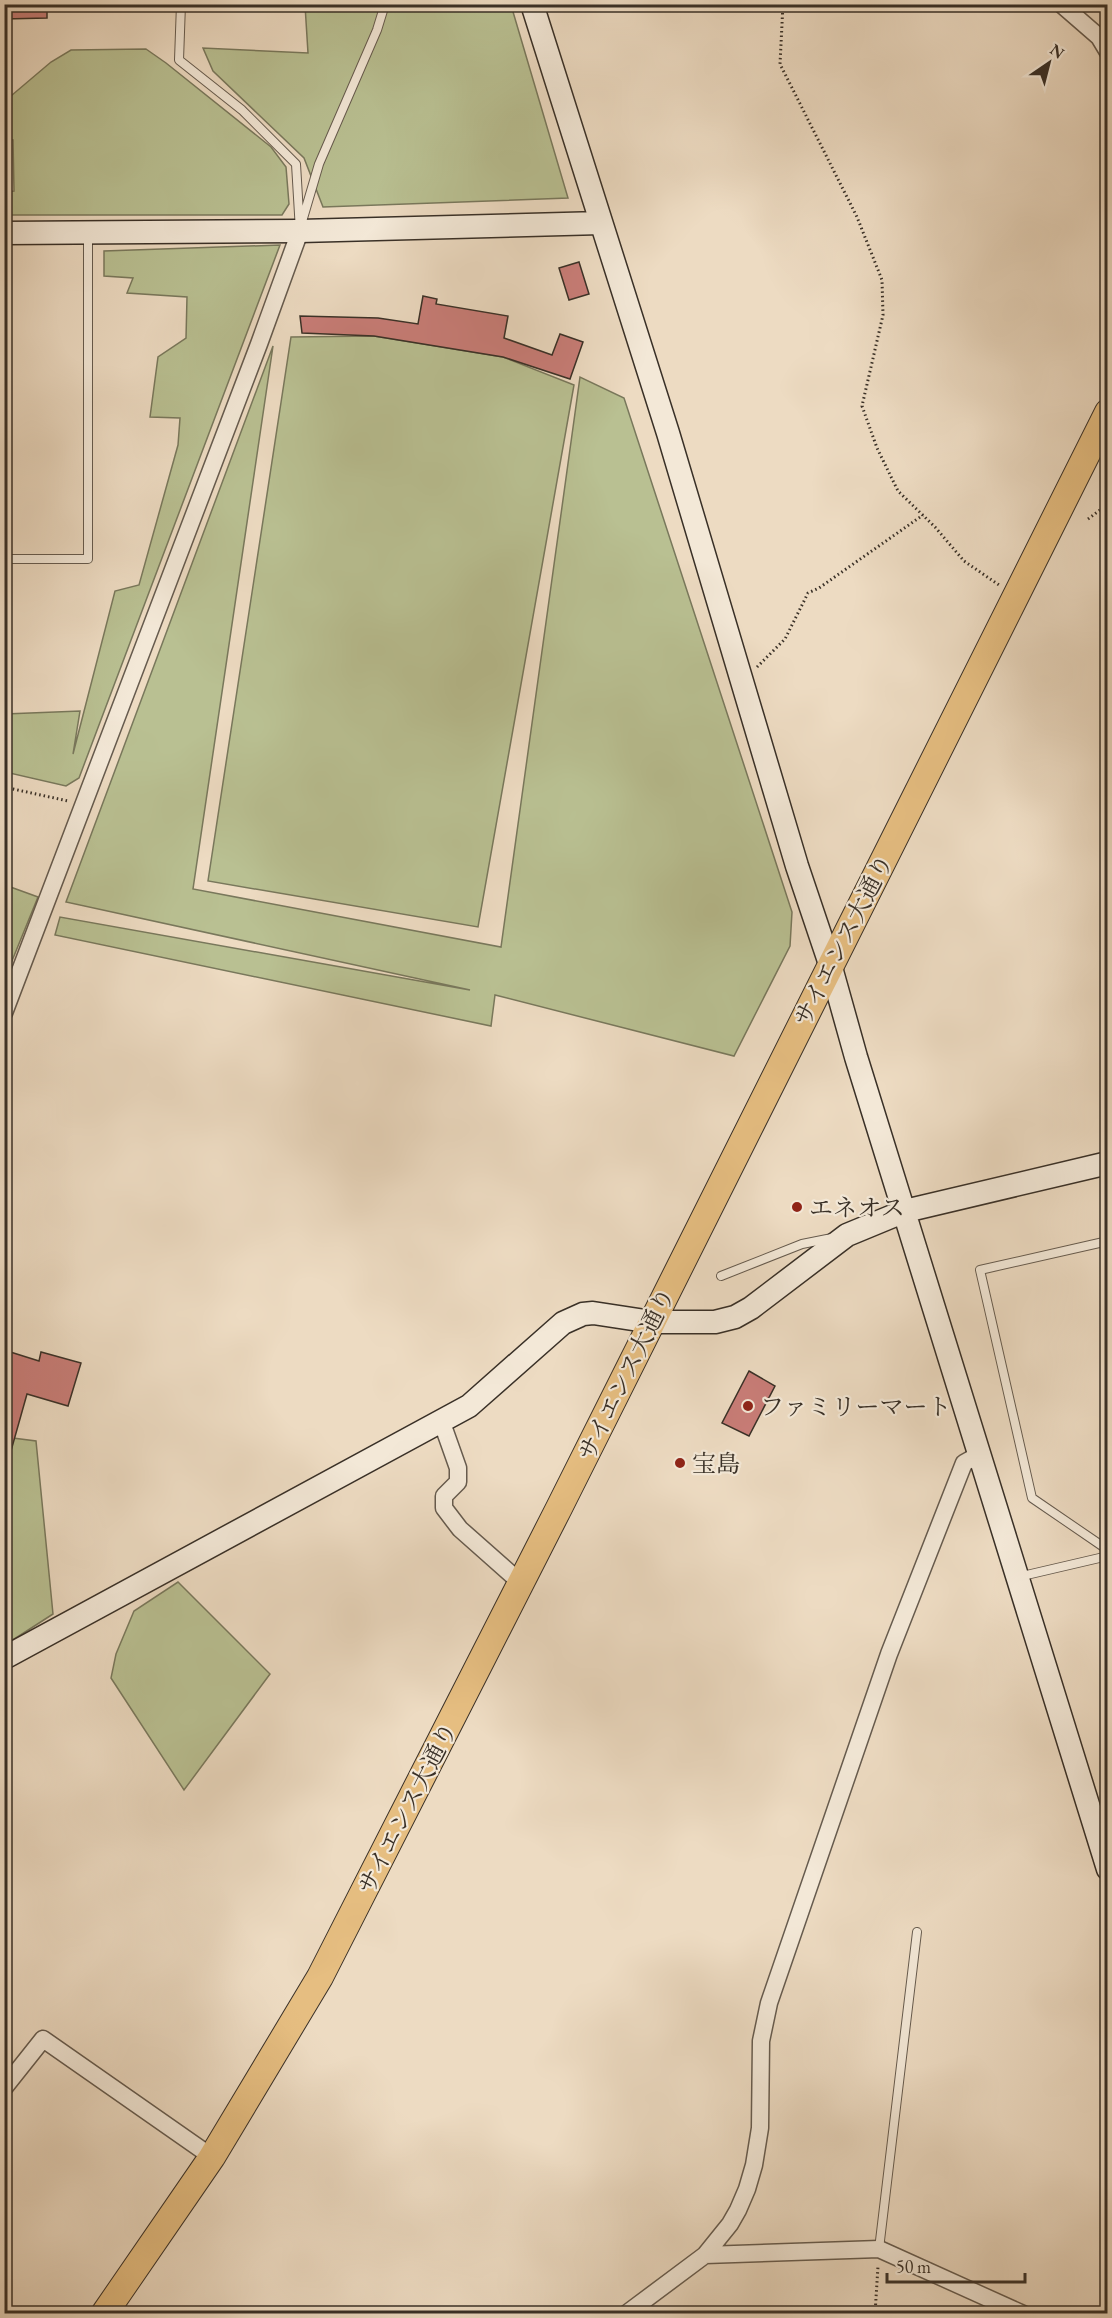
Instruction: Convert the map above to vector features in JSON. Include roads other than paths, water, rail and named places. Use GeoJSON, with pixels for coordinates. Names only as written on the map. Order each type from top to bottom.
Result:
{"type":"FeatureCollection","features":[{"type":"Feature","properties":{"kind":"main road","name":"サイエンス大通り"},"geometry":{"type":"LineString","coordinates":[[104,2313],[212,2157],[320,1977],[521,1583],[830,964],[1016,598],[1107,412]]}},
{"type":"Feature","properties":{"kind":"street"},"geometry":{"type":"LineString","coordinates":[[532,4],[668,433],[797,866],[830,964],[856,1058],[1107,1869]]}},
{"type":"Feature","properties":{"kind":"street"},"geometry":{"type":"LineString","coordinates":[[1061,4],[1099,37],[1107,52]]}},
{"type":"Feature","properties":{"kind":"street"},"geometry":{"type":"LineString","coordinates":[[4,233],[300,231],[601,223]]}},
{"type":"Feature","properties":{"kind":"street"},"geometry":{"type":"LineString","coordinates":[[4,1013],[85,805],[300,231]]}},
{"type":"Feature","properties":{"kind":"street"},"geometry":{"type":"LineString","coordinates":[[4,1658],[469,1406],[563,1323],[573,1318],[593,1313],[652,1322],[715,1322],[735,1317],[751,1308],[847,1235],[905,1211],[1107,1163]]}},
{"type":"Feature","properties":{"kind":"street"},"geometry":{"type":"LineString","coordinates":[[441,1420],[458,1468],[458,1482],[444,1496],[444,1508],[460,1528],[521,1583]]}},
{"type":"Feature","properties":{"kind":"street"},"geometry":{"type":"LineString","coordinates":[[626,2313],[705,2255],[730,2224],[747,2189],[754,2165],[760,2128],[761,2041],[773,1992],[890,1654],[964,1463],[980,1454]]}},
{"type":"Feature","properties":{"kind":"street"},"geometry":{"type":"LineString","coordinates":[[4,2088],[43,2039],[212,2157]]}},
{"type":"Feature","properties":{"kind":"street"},"geometry":{"type":"LineString","coordinates":[[705,2255],[879,2249],[1023,2313]]}},
{"type":"Feature","properties":{"kind":"lane"},"geometry":{"type":"LineString","coordinates":[[181,4],[179,60],[242,110],[296,164],[300,231]]}},
{"type":"Feature","properties":{"kind":"lane"},"geometry":{"type":"LineString","coordinates":[[300,231],[320,164],[377,30],[385,4]]}},
{"type":"Feature","properties":{"kind":"lane"},"geometry":{"type":"LineString","coordinates":[[4,559],[88,559],[88,232]]}},
{"type":"Feature","properties":{"kind":"lane"},"geometry":{"type":"LineString","coordinates":[[722,1276],[802,1244],[847,1235]]}},
{"type":"Feature","properties":{"kind":"lane"},"geometry":{"type":"LineString","coordinates":[[1107,1242],[980,1270],[1032,1498],[1107,1551]]}},
{"type":"Feature","properties":{"kind":"lane"},"geometry":{"type":"LineString","coordinates":[[1018,1577],[1107,1556]]}},
{"type":"Feature","properties":{"kind":"lane"},"geometry":{"type":"LineString","coordinates":[[879,2249],[917,1932]]}},
{"type":"Feature","properties":{"kind":"place","name":"エネオス"},"geometry":{"type":"Point","coordinates":[797,1207]}},
{"type":"Feature","properties":{"kind":"place","name":"ファミリーマート"},"geometry":{"type":"Point","coordinates":[748,1406]}},
{"type":"Feature","properties":{"kind":"place","name":"宝島"},"geometry":{"type":"Point","coordinates":[680,1463]}}]}
